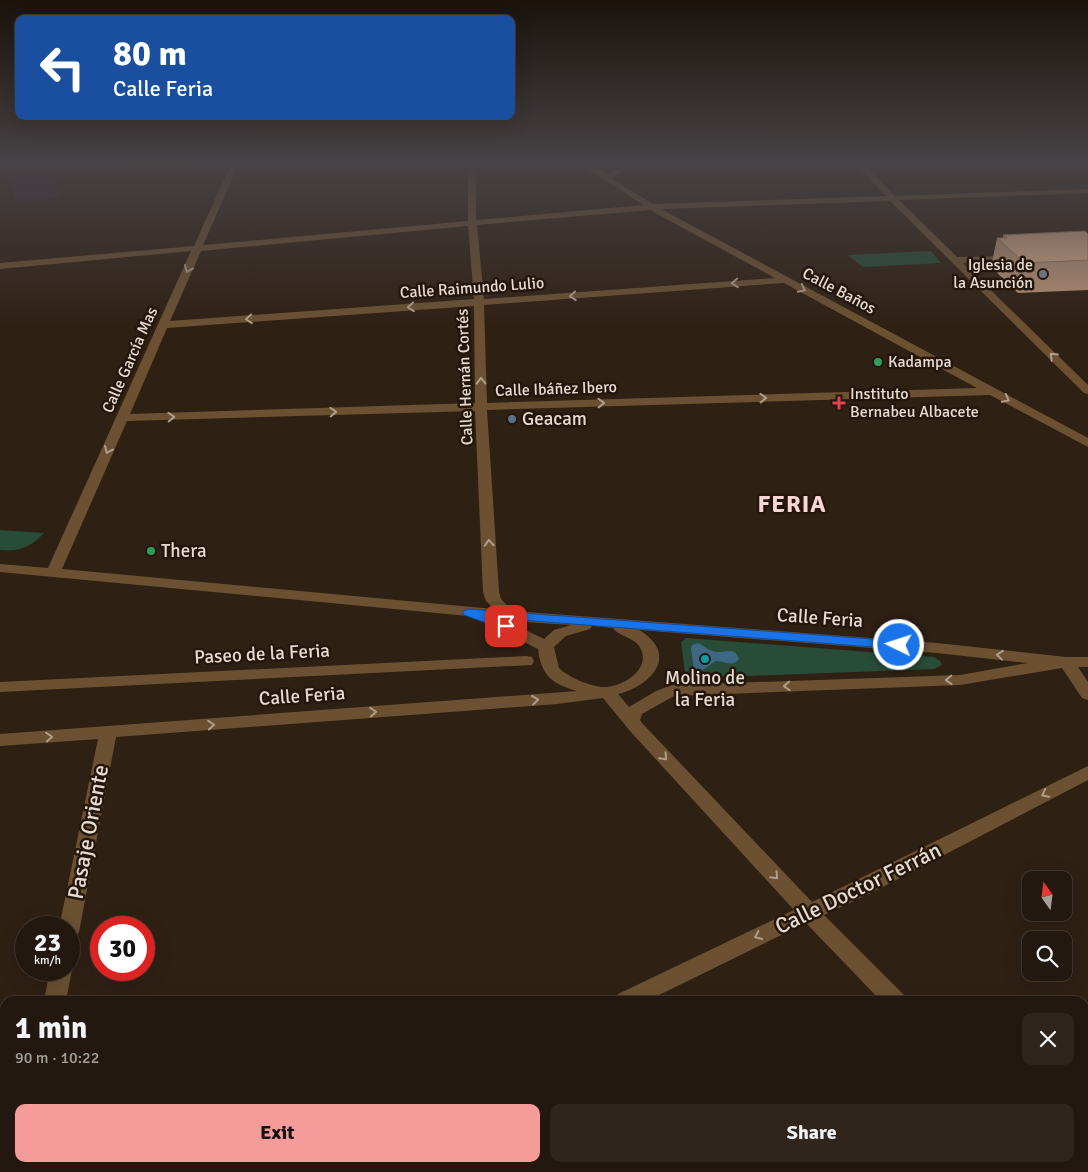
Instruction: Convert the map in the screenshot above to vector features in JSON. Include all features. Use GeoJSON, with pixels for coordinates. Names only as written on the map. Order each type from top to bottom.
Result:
{"type":"FeatureCollection","features":[{"type":"Feature","properties":{"kind":"street","name":"Calle García Mas"},"geometry":{"type":"LineString","coordinates":[[54,572],[212,216]]}},
{"type":"Feature","properties":{"kind":"street","name":"Calle Hernán Cortés"},"geometry":{"type":"LineString","coordinates":[[472,216],[479,303],[481,407],[491,592],[494,601],[510,616]]}},
{"type":"Feature","properties":{"kind":"street"},"geometry":{"type":"LineString","coordinates":[[0,266],[197,250],[565,216]]}},
{"type":"Feature","properties":{"kind":"street","name":"Calle Baños"},"geometry":{"type":"LineString","coordinates":[[665,216],[1088,443]]}},
{"type":"Feature","properties":{"kind":"street"},"geometry":{"type":"LineString","coordinates":[[910,216],[1088,390]]}},
{"type":"Feature","properties":{"kind":"street"},"geometry":{"type":"LineString","coordinates":[[955,260],[1020,258]]}},
{"type":"Feature","properties":{"kind":"street","name":"Calle Raimundo Lulio"},"geometry":{"type":"LineString","coordinates":[[163,325],[784,280]]}},
{"type":"Feature","properties":{"kind":"street","name":"Calle Ibáñez Ibero"},"geometry":{"type":"LineString","coordinates":[[122,418],[991,391]]}},
{"type":"Feature","properties":{"kind":"street","name":"Calle Feria"},"geometry":{"type":"LineString","coordinates":[[0,568],[510,616],[937,648],[1066,662],[1088,662]]}},
{"type":"Feature","properties":{"kind":"street","name":"Calle Feria"},"geometry":{"type":"LineString","coordinates":[[0,740],[517,702],[608,693],[638,682],[650,669],[652,654],[640,636],[624,629],[599,623],[576,627],[560,633],[546,646],[517,631],[468,612]]}},
{"type":"Feature","properties":{"kind":"street"},"geometry":{"type":"LineString","coordinates":[[546,646],[549,665],[559,677],[574,685],[608,693],[631,721],[809,913],[890,996]]}},
{"type":"Feature","properties":{"kind":"street","name":"Paseo de la Feria"},"geometry":{"type":"LineString","coordinates":[[0,687],[526,661]]}},
{"type":"Feature","properties":{"kind":"street"},"geometry":{"type":"LineString","coordinates":[[1066,662],[1088,694]]}},
{"type":"Feature","properties":{"kind":"street","name":"Calle Feria"},"geometry":{"type":"LineString","coordinates":[[631,721],[634,711],[672,691],[960,680],[1066,662]]}},
{"type":"Feature","properties":{"kind":"street","name":"Pasaje Oriente"},"geometry":{"type":"LineString","coordinates":[[72,916],[108,732]]}},
{"type":"Feature","properties":{"kind":"street","name":"Calle Doctor Ferrán"},"geometry":{"type":"LineString","coordinates":[[636,996],[864,887],[1088,772]]}},
{"type":"Feature","properties":{"kind":"street"},"geometry":{"type":"LineString","coordinates":[[56,996],[59,981]]}},
{"type":"Feature","properties":{"kind":"green space"},"geometry":{"type":"Polygon","coordinates":[[[931,251],[941,263],[863,267],[848,255],[931,251]]]}},
{"type":"Feature","properties":{"kind":"green space"},"geometry":{"type":"Polygon","coordinates":[[[0,530],[44,533],[24,548],[0,550],[0,530]]]}},
{"type":"Feature","properties":{"kind":"green space"},"geometry":{"type":"Polygon","coordinates":[[[686,638],[934,657],[942,665],[934,669],[693,678],[685,673],[681,642],[686,638]]]}},
{"type":"Feature","properties":{"kind":"water"},"geometry":{"type":"Polygon","coordinates":[[[698,643],[714,652],[732,651],[739,659],[731,664],[716,661],[701,671],[694,669],[691,649],[692,645],[698,643]]]}},
{"type":"Feature","properties":{"kind":"building"},"geometry":{"type":"Polygon","coordinates":[[[1085,231],[1088,234],[1088,260],[1025,263],[997,238],[1007,238],[1003,235],[1085,231]]]}},
{"type":"Feature","properties":{"kind":"place","name":"Iglesia de la Asunción"},"geometry":{"type":"Point","coordinates":[1043,274]}},
{"type":"Feature","properties":{"kind":"place","name":"Kadampa"},"geometry":{"type":"Point","coordinates":[878,362]}},
{"type":"Feature","properties":{"kind":"place","name":"Instituto Bernabeu Albacete"},"geometry":{"type":"Point","coordinates":[839,403]}},
{"type":"Feature","properties":{"kind":"place","name":"Geacam"},"geometry":{"type":"Point","coordinates":[512,419]}},
{"type":"Feature","properties":{"kind":"place","name":"Thera"},"geometry":{"type":"Point","coordinates":[151,551]}},
{"type":"Feature","properties":{"kind":"place","name":"Molino de la Feria"},"geometry":{"type":"Point","coordinates":[705,659]}},
{"type":"Feature","properties":{"kind":"district","name":"FERIA"},"geometry":{"type":"Point","coordinates":[792,504]}},
{"type":"Feature","properties":{"kind":"route"},"geometry":{"type":"LineString","coordinates":[[506,626],[468,612],[899,645]]}}]}
